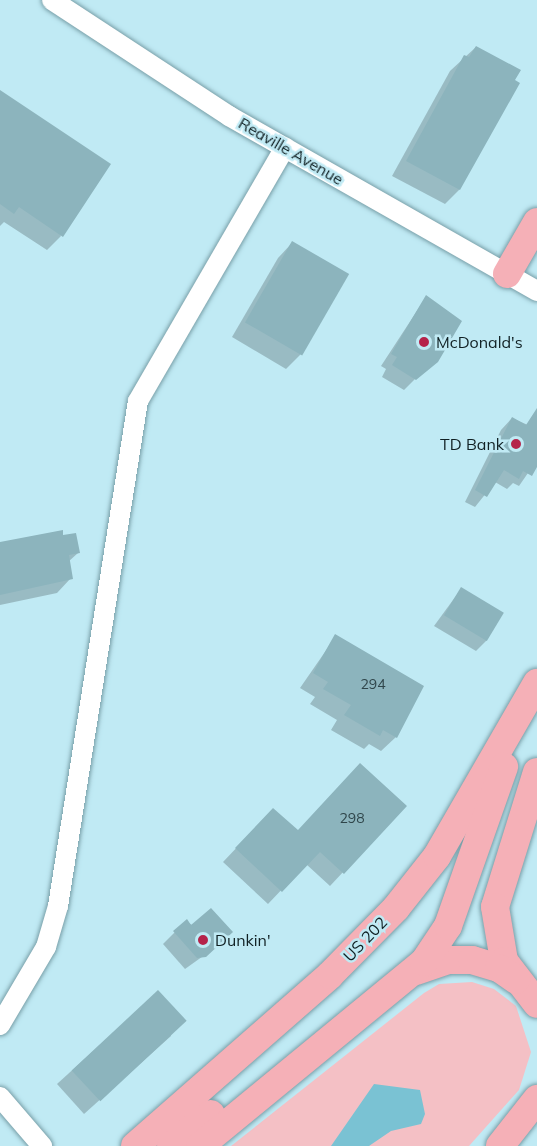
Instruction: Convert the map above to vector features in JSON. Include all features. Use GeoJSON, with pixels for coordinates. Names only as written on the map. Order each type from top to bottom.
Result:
{"type":"FeatureCollection","features":[{"type":"Feature","properties":{"kind":"highway"},"geometry":{"type":"LineString","coordinates":[[507,274],[537,222]]}},
{"type":"Feature","properties":{"kind":"highway"},"geometry":{"type":"LineString","coordinates":[[200,1146],[424,962],[448,926],[537,684]]}},
{"type":"Feature","properties":{"kind":"highway","name":"US 202"},"geometry":{"type":"LineString","coordinates":[[135,1146],[330,975],[410,891],[437,856],[537,684]]}},
{"type":"Feature","properties":{"kind":"highway"},"geometry":{"type":"LineString","coordinates":[[529,995],[498,945],[495,907],[537,772]]}},
{"type":"Feature","properties":{"kind":"highway"},"geometry":{"type":"LineString","coordinates":[[406,978],[426,966],[460,959],[499,968],[529,995]]}},
{"type":"Feature","properties":{"kind":"highway"},"geometry":{"type":"LineString","coordinates":[[171,1146],[233,1096],[291,1070]]}},
{"type":"Feature","properties":{"kind":"highway"},"geometry":{"type":"LineString","coordinates":[[500,1146],[537,1099]]}},
{"type":"Feature","properties":{"kind":"street","name":"Reaville Avenue"},"geometry":{"type":"LineString","coordinates":[[52,0],[285,147],[537,291]]}},
{"type":"Feature","properties":{"kind":"street"},"geometry":{"type":"LineString","coordinates":[[0,1025],[46,947],[58,906],[138,401],[285,147]]}},
{"type":"Feature","properties":{"kind":"street"},"geometry":{"type":"LineString","coordinates":[[0,1097],[42,1146]]}},
{"type":"Feature","properties":{"kind":"shaded area"},"geometry":{"type":"Polygon","coordinates":[[[472,982],[494,989],[516,1006],[531,1052],[519,1090],[469,1146],[231,1146],[424,993],[439,984],[472,982]]]}},
{"type":"Feature","properties":{"kind":"water"},"geometry":{"type":"Polygon","coordinates":[[[374,1084],[420,1090],[425,1114],[421,1124],[391,1131],[369,1146],[331,1146],[374,1084]]]}},
{"type":"Feature","properties":{"kind":"building"},"geometry":{"type":"Polygon","coordinates":[[[476,46],[521,70],[515,80],[520,83],[460,190],[406,161],[464,55],[469,57],[476,46]]]}},
{"type":"Feature","properties":{"kind":"building"},"geometry":{"type":"Polygon","coordinates":[[[0,90],[111,164],[63,237],[19,207],[14,214],[0,204],[0,90]]]}},
{"type":"Feature","properties":{"kind":"building"},"geometry":{"type":"Polygon","coordinates":[[[292,241],[349,274],[302,355],[245,322],[292,241]]]}},
{"type":"Feature","properties":{"kind":"building","name":"McDonald's"},"geometry":{"type":"Polygon","coordinates":[[[426,295],[462,321],[438,362],[416,380],[392,365],[397,357],[391,354],[426,295]]]}},
{"type":"Feature","properties":{"kind":"building","name":"TD Bank"},"geometry":{"type":"Polygon","coordinates":[[[537,408],[537,467],[532,476],[523,471],[519,479],[504,470],[487,497],[475,490],[512,417],[526,425],[537,408]]]}},
{"type":"Feature","properties":{"kind":"building"},"geometry":{"type":"Polygon","coordinates":[[[63,530],[63,535],[76,533],[80,553],[69,555],[73,579],[0,595],[0,542],[63,530]]]}},
{"type":"Feature","properties":{"kind":"building"},"geometry":{"type":"Polygon","coordinates":[[[461,587],[504,613],[487,641],[444,615],[461,587]]]}},
{"type":"Feature","properties":{"kind":"building"},"geometry":{"type":"Polygon","coordinates":[[[335,634],[424,686],[397,738],[383,730],[380,736],[344,715],[351,705],[323,689],[328,682],[313,673],[335,634]]]}},
{"type":"Feature","properties":{"kind":"building"},"geometry":{"type":"Polygon","coordinates":[[[360,763],[407,806],[344,874],[320,852],[282,892],[235,848],[273,808],[298,830],[360,763]]]}},
{"type":"Feature","properties":{"kind":"building","name":"Dunkin'"},"geometry":{"type":"Polygon","coordinates":[[[211,908],[233,932],[206,957],[197,958],[173,931],[187,919],[191,925],[211,908]]]}},
{"type":"Feature","properties":{"kind":"building"},"geometry":{"type":"Polygon","coordinates":[[[158,990],[187,1021],[100,1101],[72,1070],[158,990]]]}},
{"type":"Feature","properties":{"kind":"place","name":"McDonald's"},"geometry":{"type":"Point","coordinates":[424,342]}},
{"type":"Feature","properties":{"kind":"place","name":"TD Bank"},"geometry":{"type":"Point","coordinates":[516,444]}},
{"type":"Feature","properties":{"kind":"place","name":"Dunkin'"},"geometry":{"type":"Point","coordinates":[203,940]}}]}
